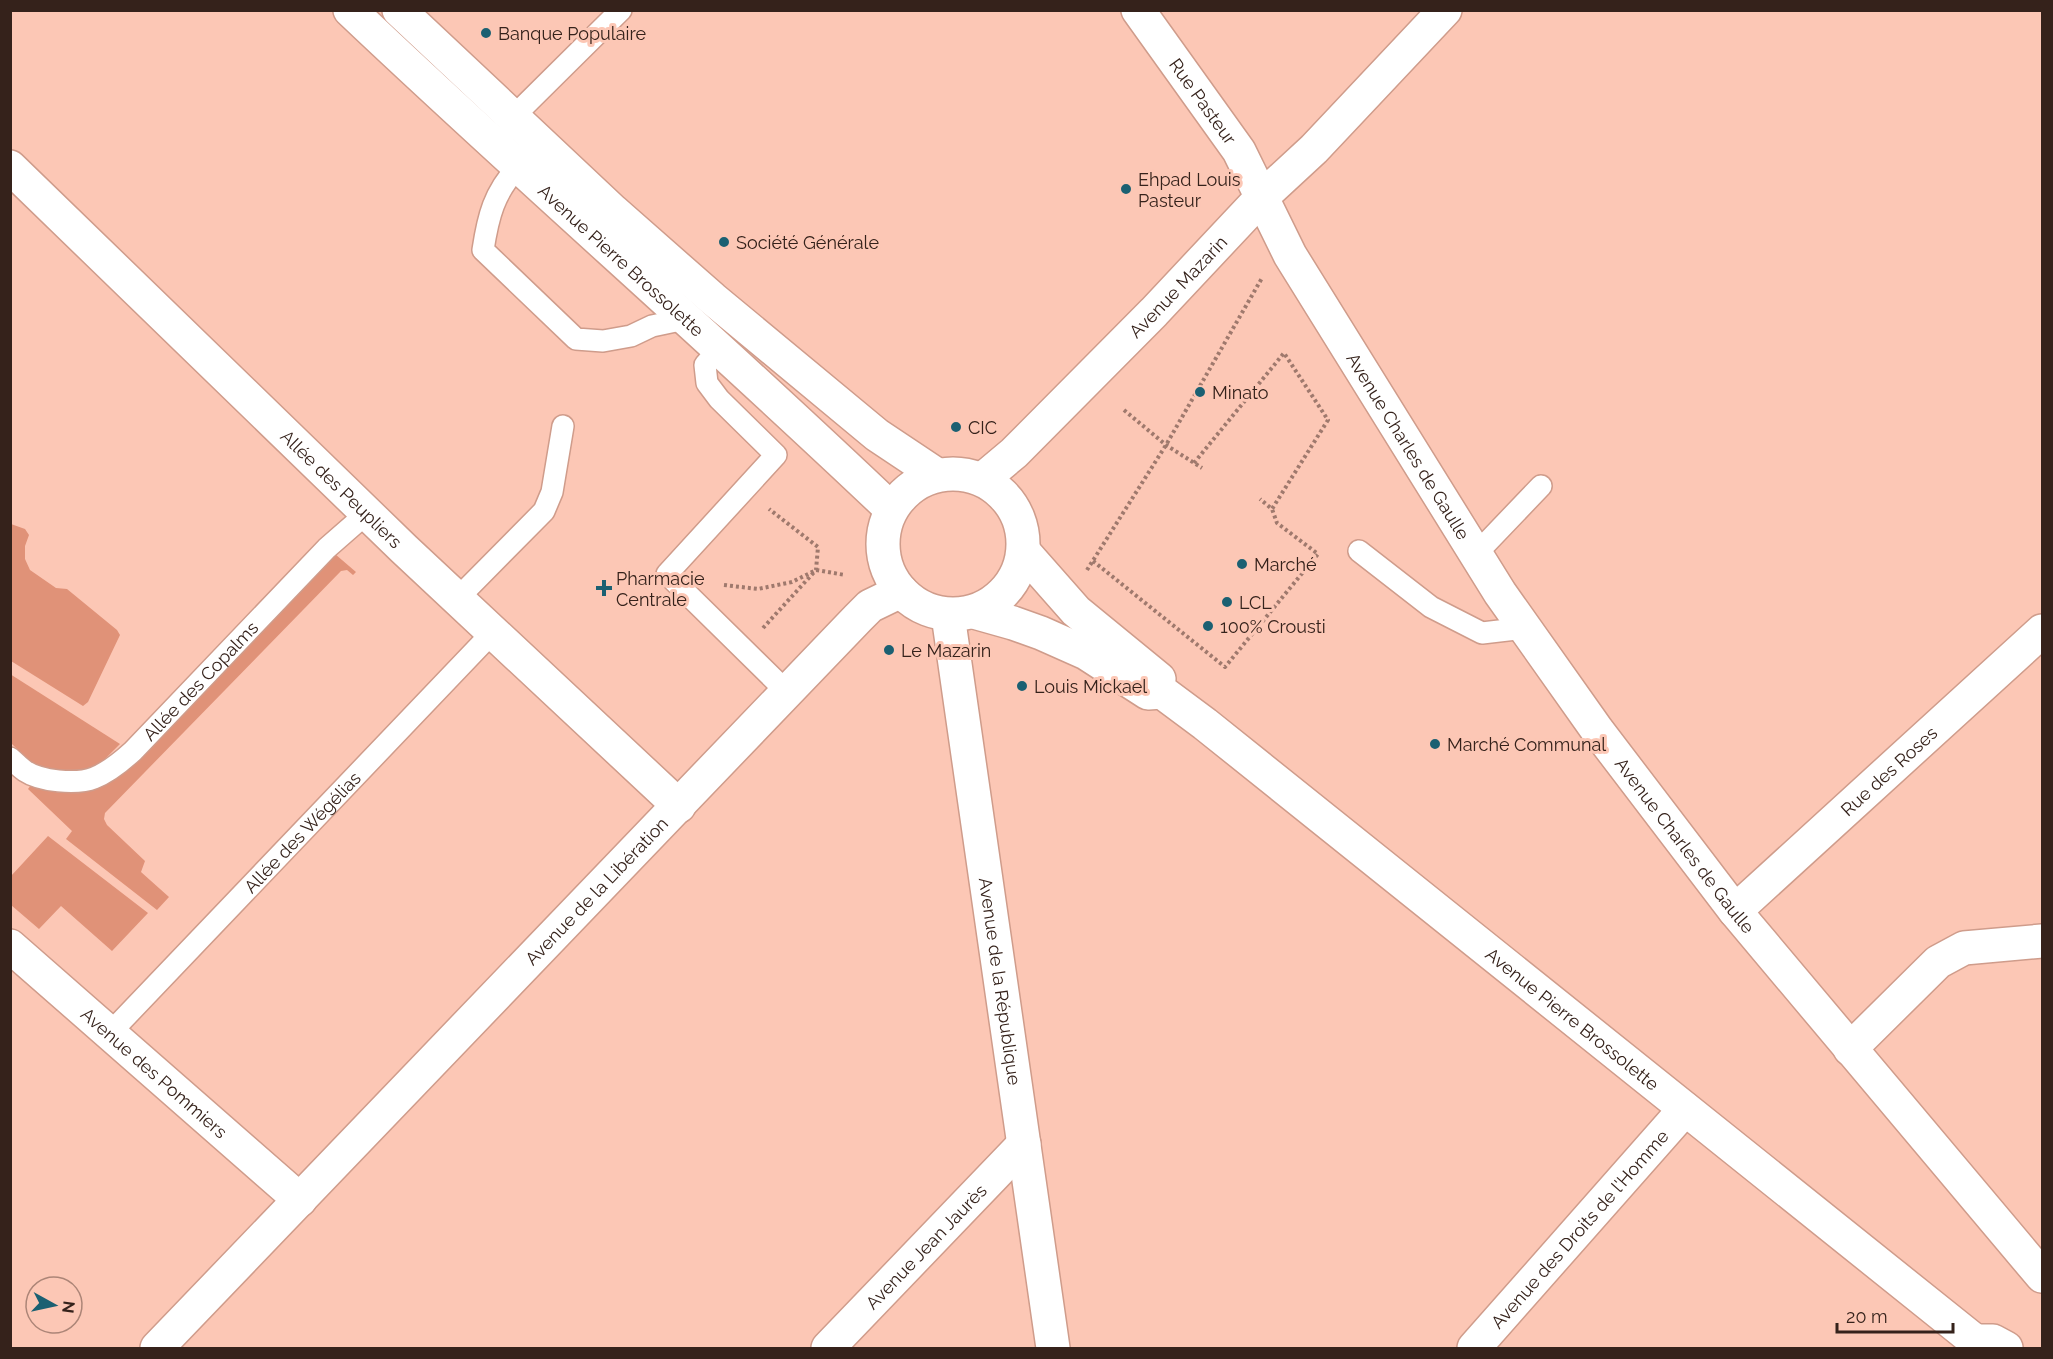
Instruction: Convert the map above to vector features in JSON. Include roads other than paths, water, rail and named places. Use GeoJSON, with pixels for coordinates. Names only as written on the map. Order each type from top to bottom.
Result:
{"type":"FeatureCollection","features":[{"type":"Feature","properties":{"kind":"street","name":"Avenue Pierre Brossolette"},"geometry":{"type":"LineString","coordinates":[[350,10],[891,509]]}},
{"type":"Feature","properties":{"kind":"street","name":"Avenue Pierre Brossolette"},"geometry":{"type":"LineString","coordinates":[[399,10],[613,211],[781,356],[877,435],[937,475]]}},
{"type":"Feature","properties":{"kind":"street","name":"Rue Pasteur"},"geometry":{"type":"LineString","coordinates":[[1138,10],[1239,151],[1261,198]]}},
{"type":"Feature","properties":{"kind":"street","name":"Avenue Mazarin"},"geometry":{"type":"LineString","coordinates":[[983,479],[1014,453],[1154,312],[1261,198],[1314,149],[1445,10]]}},
{"type":"Feature","properties":{"kind":"street","name":"Allée des Peupliers"},"geometry":{"type":"LineString","coordinates":[[10,167],[366,513],[679,806]]}},
{"type":"Feature","properties":{"kind":"street","name":"Avenue Charles de Gaulle"},"geometry":{"type":"LineString","coordinates":[[1261,198],[1290,255],[1476,554],[1525,628],[1598,730],[1735,911],[2043,1276]]}},
{"type":"Feature","properties":{"kind":"street"},"geometry":{"type":"LineString","coordinates":[[719,348],[742,341],[781,356]]}},
{"type":"Feature","properties":{"kind":"street"},"geometry":{"type":"LineString","coordinates":[[960,473],[983,479],[1007,496],[1021,522],[1024,552],[1015,580],[998,600],[961,613],[922,608],[901,591],[890,575],[883,556],[883,536],[891,509],[916,484],[937,475],[960,473]]}},
{"type":"Feature","properties":{"kind":"street","name":"Avenue Pierre Brossolette"},"geometry":{"type":"LineString","coordinates":[[1024,552],[1076,611],[1159,678],[1162,692],[1311,808],[1977,1345]]}},
{"type":"Feature","properties":{"kind":"street","name":"Avenue de la Libération"},"geometry":{"type":"LineString","coordinates":[[157,1348],[870,606],[901,591]]}},
{"type":"Feature","properties":{"kind":"street","name":"Avenue Pierre Brossolette"},"geometry":{"type":"LineString","coordinates":[[961,613],[1013,623],[1041,633],[1086,653],[1148,693],[1162,692]]}},
{"type":"Feature","properties":{"kind":"street","name":"Avenue de la République"},"geometry":{"type":"LineString","coordinates":[[961,613],[1024,1144],[1053,1348]]}},
{"type":"Feature","properties":{"kind":"street","name":"Rue des Roses"},"geometry":{"type":"LineString","coordinates":[[1735,911],[2043,632]]}},
{"type":"Feature","properties":{"kind":"street"},"geometry":{"type":"LineString","coordinates":[[1850,1049],[1938,962],[1964,948],[2043,941]]}},
{"type":"Feature","properties":{"kind":"street","name":"Avenue des Pommiers"},"geometry":{"type":"LineString","coordinates":[[10,946],[300,1200]]}},
{"type":"Feature","properties":{"kind":"street","name":"Avenue des Droits de l'Homme"},"geometry":{"type":"LineString","coordinates":[[1474,1348],[1685,1109]]}},
{"type":"Feature","properties":{"kind":"street","name":"Avenue Jean Jaurès"},"geometry":{"type":"LineString","coordinates":[[828,1348],[1024,1144]]}},
{"type":"Feature","properties":{"kind":"street"},"geometry":{"type":"LineString","coordinates":[[1977,1345],[1993,1341],[2006,1348]]}},
{"type":"Feature","properties":{"kind":"lane"},"geometry":{"type":"LineString","coordinates":[[621,10],[512,118],[511,160],[506,180],[488,217],[483,250],[576,339],[603,341],[631,336],[652,326],[685,319]]}},
{"type":"Feature","properties":{"kind":"lane"},"geometry":{"type":"LineString","coordinates":[[719,348],[705,365],[707,383],[719,399],[776,455],[667,574],[787,692]]}},
{"type":"Feature","properties":{"kind":"lane"},"geometry":{"type":"LineString","coordinates":[[457,599],[544,511],[552,492],[563,426]]}},
{"type":"Feature","properties":{"kind":"lane"},"geometry":{"type":"LineString","coordinates":[[1476,554],[1541,486]]}},
{"type":"Feature","properties":{"kind":"lane","name":"Allée des Copalms"},"geometry":{"type":"LineString","coordinates":[[10,758],[25,771],[39,778],[66,782],[93,779],[115,767],[133,751],[327,548],[366,513]]}},
{"type":"Feature","properties":{"kind":"lane"},"geometry":{"type":"LineString","coordinates":[[1359,551],[1431,607],[1482,633],[1525,628]]}},
{"type":"Feature","properties":{"kind":"lane","name":"Allée des Wégélias"},"geometry":{"type":"LineString","coordinates":[[110,1033],[493,632]]}},
{"type":"Feature","properties":{"kind":"place","name":"Banque Populaire"},"geometry":{"type":"Point","coordinates":[486,33]}},
{"type":"Feature","properties":{"kind":"place","name":"Ehpad Louis Pasteur"},"geometry":{"type":"Point","coordinates":[1126,189]}},
{"type":"Feature","properties":{"kind":"place","name":"Société Générale"},"geometry":{"type":"Point","coordinates":[724,242]}},
{"type":"Feature","properties":{"kind":"place","name":"Minato"},"geometry":{"type":"Point","coordinates":[1200,392]}},
{"type":"Feature","properties":{"kind":"place","name":"CIC"},"geometry":{"type":"Point","coordinates":[956,427]}},
{"type":"Feature","properties":{"kind":"place","name":"Marché"},"geometry":{"type":"Point","coordinates":[1242,564]}},
{"type":"Feature","properties":{"kind":"place","name":"Pharmacie Centrale"},"geometry":{"type":"Point","coordinates":[604,588]}},
{"type":"Feature","properties":{"kind":"place","name":"LCL"},"geometry":{"type":"Point","coordinates":[1227,602]}},
{"type":"Feature","properties":{"kind":"place","name":"100% Crousti"},"geometry":{"type":"Point","coordinates":[1208,626]}},
{"type":"Feature","properties":{"kind":"place","name":"Le Mazarin"},"geometry":{"type":"Point","coordinates":[889,650]}},
{"type":"Feature","properties":{"kind":"place","name":"Louis Mickael"},"geometry":{"type":"Point","coordinates":[1022,686]}},
{"type":"Feature","properties":{"kind":"place","name":"Marché Communal"},"geometry":{"type":"Point","coordinates":[1435,744]}}]}
